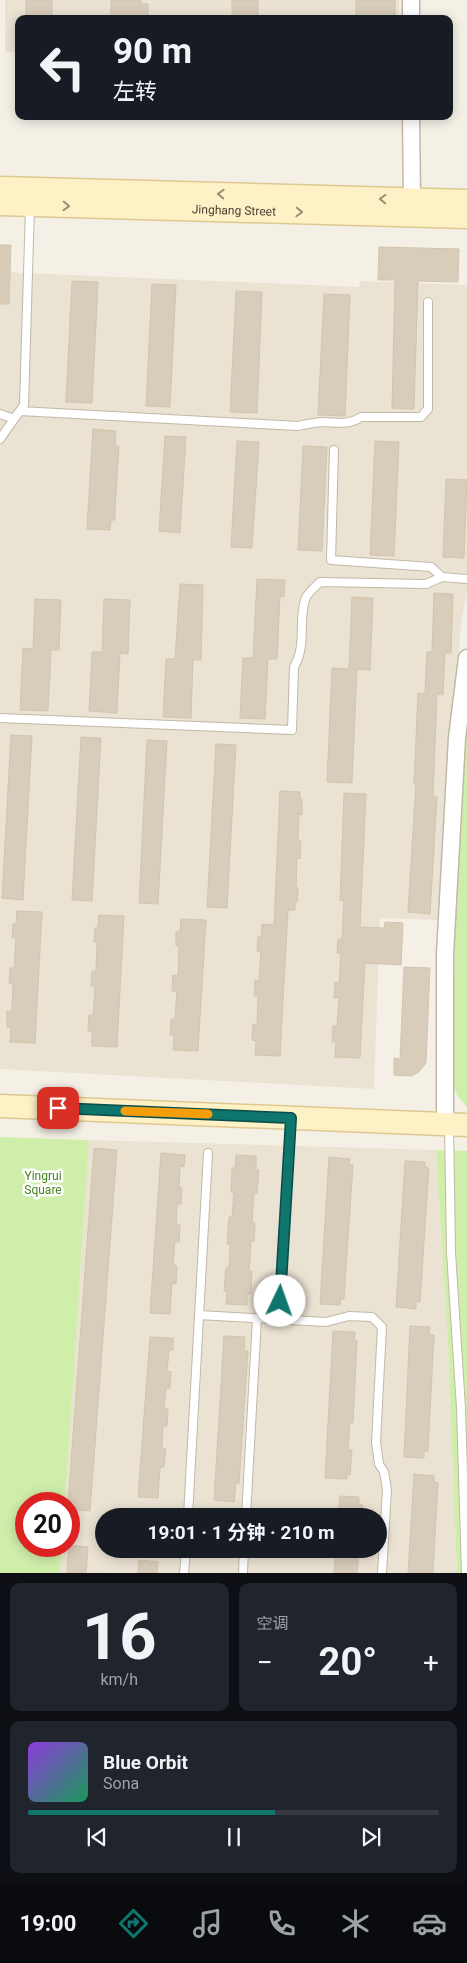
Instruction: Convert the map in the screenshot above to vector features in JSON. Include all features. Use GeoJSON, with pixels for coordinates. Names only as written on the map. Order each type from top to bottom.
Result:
{"type":"FeatureCollection","features":[{"type":"Feature","properties":{"kind":"main road","name":"Jinghang Street"},"geometry":{"type":"LineString","coordinates":[[0,188],[467,201]]}},
{"type":"Feature","properties":{"kind":"main road","name":"Jinghang Street"},"geometry":{"type":"LineString","coordinates":[[0,204],[467,217]]}},
{"type":"Feature","properties":{"kind":"main road"},"geometry":{"type":"LineString","coordinates":[[0,1106],[454,1125]]}},
{"type":"Feature","properties":{"kind":"street"},"geometry":{"type":"LineString","coordinates":[[411,0],[411,15]]}},
{"type":"Feature","properties":{"kind":"street"},"geometry":{"type":"LineString","coordinates":[[411,120],[412,199]]}},
{"type":"Feature","properties":{"kind":"street"},"geometry":{"type":"LineString","coordinates":[[454,1125],[445,954],[457,738],[467,658]]}},
{"type":"Feature","properties":{"kind":"lane"},"geometry":{"type":"LineString","coordinates":[[0,439],[24,405],[30,205]]}},
{"type":"Feature","properties":{"kind":"lane"},"geometry":{"type":"LineString","coordinates":[[20,411],[298,426],[318,422],[344,424],[353,422],[361,417],[421,417],[428,409],[428,302]]}},
{"type":"Feature","properties":{"kind":"lane"},"geometry":{"type":"LineString","coordinates":[[0,414],[14,419]]}},
{"type":"Feature","properties":{"kind":"lane"},"geometry":{"type":"LineString","coordinates":[[334,450],[331,560],[431,567],[442,577]]}},
{"type":"Feature","properties":{"kind":"lane"},"geometry":{"type":"LineString","coordinates":[[0,718],[292,730],[294,667],[299,660],[305,600],[320,582],[426,584],[442,577],[467,578]]}},
{"type":"Feature","properties":{"kind":"lane"},"geometry":{"type":"LineString","coordinates":[[279,1320],[291,1118]]}},
{"type":"Feature","properties":{"kind":"lane"},"geometry":{"type":"LineString","coordinates":[[454,1125],[449,1184],[461,1408],[466,1573]]}},
{"type":"Feature","properties":{"kind":"lane"},"geometry":{"type":"LineString","coordinates":[[188,1508],[208,1153]]}},
{"type":"Feature","properties":{"kind":"lane"},"geometry":{"type":"LineString","coordinates":[[199,1315],[326,1322],[349,1316],[372,1318],[382,1327],[376,1442],[379,1464],[384,1472],[387,1489],[382,1573]]}},
{"type":"Feature","properties":{"kind":"lane"},"geometry":{"type":"LineString","coordinates":[[245,1508],[257,1318]]}},
{"type":"Feature","properties":{"kind":"lane"},"geometry":{"type":"LineString","coordinates":[[184,1573],[185,1558]]}},
{"type":"Feature","properties":{"kind":"lane"},"geometry":{"type":"LineString","coordinates":[[243,1573],[244,1558]]}},
{"type":"Feature","properties":{"kind":"shaded area"},"geometry":{"type":"Polygon","coordinates":[[[5,0],[399,0],[399,15],[15,15],[15,52],[5,52],[5,0]]]}},
{"type":"Feature","properties":{"kind":"shaded area"},"geometry":{"type":"Polygon","coordinates":[[[0,272],[359,287],[360,281],[467,285],[467,593],[462,618],[447,762],[439,920],[380,918],[374,1089],[0,1069],[0,272]]]}},
{"type":"Feature","properties":{"kind":"shaded area"},"geometry":{"type":"Polygon","coordinates":[[[89,1140],[436,1150],[448,1343],[457,1573],[60,1573],[61,1557],[80,1557],[80,1492],[66,1492],[89,1140]]]}},
{"type":"Feature","properties":{"kind":"green space"},"geometry":{"type":"Polygon","coordinates":[[[467,715],[467,1107],[457,1095],[452,1082],[456,878],[467,715]]]}},
{"type":"Feature","properties":{"kind":"green space","name":"Yingrui Square"},"geometry":{"type":"Polygon","coordinates":[[[0,1137],[89,1140],[66,1492],[15,1492],[15,1557],[61,1557],[60,1573],[0,1573],[0,1137]]]}},
{"type":"Feature","properties":{"kind":"green space"},"geometry":{"type":"Polygon","coordinates":[[[436,1150],[467,1151],[467,1573],[457,1573],[448,1343],[436,1150]]]}},
{"type":"Feature","properties":{"kind":"building"},"geometry":{"type":"Polygon","coordinates":[[[26,0],[52,0],[52,15],[26,15],[26,0]]]}},
{"type":"Feature","properties":{"kind":"building"},"geometry":{"type":"Polygon","coordinates":[[[111,0],[141,0],[141,4],[148,4],[148,15],[111,15],[111,0]]]}},
{"type":"Feature","properties":{"kind":"building"},"geometry":{"type":"Polygon","coordinates":[[[232,0],[258,0],[258,15],[232,15],[232,0]]]}},
{"type":"Feature","properties":{"kind":"building"},"geometry":{"type":"Polygon","coordinates":[[[356,0],[395,0],[395,15],[356,15],[356,0]]]}},
{"type":"Feature","properties":{"kind":"building"},"geometry":{"type":"Polygon","coordinates":[[[0,245],[11,245],[9,304],[0,304],[0,245]]]}},
{"type":"Feature","properties":{"kind":"building"},"geometry":{"type":"Polygon","coordinates":[[[379,247],[459,249],[458,282],[418,281],[414,409],[392,408],[395,280],[378,280],[379,247]]]}},
{"type":"Feature","properties":{"kind":"building"},"geometry":{"type":"Polygon","coordinates":[[[72,281],[98,282],[92,403],[66,402],[72,281]]]}},
{"type":"Feature","properties":{"kind":"building"},"geometry":{"type":"Polygon","coordinates":[[[152,284],[176,285],[170,407],[146,406],[152,284]]]}},
{"type":"Feature","properties":{"kind":"building"},"geometry":{"type":"Polygon","coordinates":[[[236,291],[262,292],[257,413],[230,412],[236,291]]]}},
{"type":"Feature","properties":{"kind":"building"},"geometry":{"type":"Polygon","coordinates":[[[324,294],[350,295],[345,416],[318,415],[324,294]]]}},
{"type":"Feature","properties":{"kind":"building"},"geometry":{"type":"Polygon","coordinates":[[[93,429],[116,431],[115,446],[119,446],[115,520],[111,520],[110,530],[87,529],[93,429]]]}},
{"type":"Feature","properties":{"kind":"building"},"geometry":{"type":"Polygon","coordinates":[[[165,436],[186,437],[180,533],[159,531],[165,436]]]}},
{"type":"Feature","properties":{"kind":"building"},"geometry":{"type":"Polygon","coordinates":[[[237,441],[259,442],[252,548],[231,547],[237,441]]]}},
{"type":"Feature","properties":{"kind":"building"},"geometry":{"type":"Polygon","coordinates":[[[375,441],[399,442],[394,556],[370,555],[375,441]]]}},
{"type":"Feature","properties":{"kind":"building"},"geometry":{"type":"Polygon","coordinates":[[[303,446],[327,447],[322,551],[298,550],[303,446]]]}},
{"type":"Feature","properties":{"kind":"building"},"geometry":{"type":"Polygon","coordinates":[[[446,479],[467,480],[464,558],[443,557],[446,479]]]}},
{"type":"Feature","properties":{"kind":"building"},"geometry":{"type":"Polygon","coordinates":[[[257,579],[285,580],[284,597],[280,596],[277,659],[268,659],[265,719],[240,718],[243,658],[253,658],[257,579]]]}},
{"type":"Feature","properties":{"kind":"building"},"geometry":{"type":"Polygon","coordinates":[[[180,584],[203,585],[201,660],[193,660],[191,718],[163,717],[166,659],[175,659],[180,584]]]}},
{"type":"Feature","properties":{"kind":"building"},"geometry":{"type":"Polygon","coordinates":[[[434,593],[453,594],[451,653],[445,653],[443,695],[437,694],[433,797],[437,797],[430,914],[408,912],[416,784],[414,784],[418,693],[425,694],[427,652],[432,652],[434,593]]]}},
{"type":"Feature","properties":{"kind":"building"},"geometry":{"type":"Polygon","coordinates":[[[352,597],[373,598],[370,670],[357,669],[352,783],[327,782],[332,668],[349,669],[352,597]]]}},
{"type":"Feature","properties":{"kind":"building"},"geometry":{"type":"Polygon","coordinates":[[[35,599],[61,600],[59,650],[51,650],[48,711],[20,710],[23,648],[33,649],[35,599]]]}},
{"type":"Feature","properties":{"kind":"building"},"geometry":{"type":"Polygon","coordinates":[[[104,599],[130,600],[128,654],[120,653],[117,713],[89,711],[92,652],[102,652],[104,599]]]}},
{"type":"Feature","properties":{"kind":"building"},"geometry":{"type":"Polygon","coordinates":[[[11,735],[32,736],[23,900],[2,898],[11,735]]]}},
{"type":"Feature","properties":{"kind":"building"},"geometry":{"type":"Polygon","coordinates":[[[81,737],[101,738],[92,901],[72,900],[81,737]]]}},
{"type":"Feature","properties":{"kind":"building"},"geometry":{"type":"Polygon","coordinates":[[[147,740],[167,741],[158,904],[139,903],[147,740]]]}},
{"type":"Feature","properties":{"kind":"building"},"geometry":{"type":"Polygon","coordinates":[[[216,744],[236,745],[227,908],[207,907],[216,744]]]}},
{"type":"Feature","properties":{"kind":"building"},"geometry":{"type":"Polygon","coordinates":[[[280,791],[300,792],[300,799],[302,799],[302,815],[299,814],[298,841],[301,841],[300,859],[297,858],[297,902],[295,902],[295,910],[288,910],[280,1056],[255,1055],[256,1041],[252,1040],[253,1024],[257,1025],[258,996],[254,996],[255,980],[259,981],[261,952],[257,951],[258,937],[261,937],[262,924],[274,925],[280,791]]]}},
{"type":"Feature","properties":{"kind":"building"},"geometry":{"type":"Polygon","coordinates":[[[344,793],[366,794],[360,927],[384,928],[385,922],[403,923],[401,965],[365,963],[360,1058],[335,1057],[336,1042],[332,1042],[333,1026],[337,1026],[339,998],[334,998],[335,982],[339,983],[341,953],[337,953],[338,939],[342,939],[344,901],[340,900],[344,793]]]}},
{"type":"Feature","properties":{"kind":"building"},"geometry":{"type":"Polygon","coordinates":[[[17,911],[42,912],[35,1043],[10,1042],[11,1028],[7,1027],[7,1011],[12,1011],[13,983],[9,983],[10,968],[14,968],[16,938],[12,938],[13,924],[16,924],[17,911]]]}},
{"type":"Feature","properties":{"kind":"building"},"geometry":{"type":"Polygon","coordinates":[[[99,915],[124,916],[117,1047],[92,1046],[92,1031],[88,1031],[89,1015],[93,1015],[95,987],[91,986],[92,971],[96,971],[97,942],[94,942],[95,928],[98,928],[99,915]]]}},
{"type":"Feature","properties":{"kind":"building"},"geometry":{"type":"Polygon","coordinates":[[[181,919],[206,920],[198,1051],[173,1050],[174,1035],[170,1035],[171,1019],[175,1019],[177,991],[172,991],[173,975],[178,976],[179,946],[176,946],[176,932],[180,932],[181,919]]]}},
{"type":"Feature","properties":{"kind":"building"},"geometry":{"type":"Polygon","coordinates":[[[404,967],[430,968],[426,1063],[419,1072],[411,1076],[394,1075],[394,1058],[400,1059],[404,967]]]}},
{"type":"Feature","properties":{"kind":"building"},"geometry":{"type":"Polygon","coordinates":[[[94,1148],[117,1150],[90,1511],[80,1510],[80,1492],[69,1492],[94,1148]]]}},
{"type":"Feature","properties":{"kind":"building"},"geometry":{"type":"Polygon","coordinates":[[[161,1153],[185,1155],[184,1167],[180,1166],[179,1187],[182,1188],[181,1204],[177,1204],[176,1225],[180,1225],[179,1242],[175,1242],[173,1265],[177,1266],[176,1284],[172,1283],[170,1314],[150,1313],[161,1153]]]}},
{"type":"Feature","properties":{"kind":"building"},"geometry":{"type":"Polygon","coordinates":[[[236,1155],[256,1156],[256,1169],[259,1170],[257,1193],[254,1193],[252,1222],[255,1223],[254,1241],[251,1241],[249,1271],[252,1271],[251,1294],[247,1294],[247,1305],[226,1304],[227,1291],[224,1291],[226,1268],[229,1268],[230,1244],[227,1244],[229,1217],[232,1217],[234,1193],[231,1192],[232,1168],[235,1168],[236,1155]]]}},
{"type":"Feature","properties":{"kind":"building"},"geometry":{"type":"Polygon","coordinates":[[[329,1157],[350,1159],[349,1164],[353,1165],[344,1299],[341,1299],[340,1305],[320,1304],[329,1157]]]}},
{"type":"Feature","properties":{"kind":"building"},"geometry":{"type":"Polygon","coordinates":[[[405,1161],[425,1162],[425,1167],[429,1168],[420,1302],[416,1302],[416,1309],[396,1307],[405,1161]]]}},
{"type":"Feature","properties":{"kind":"building"},"geometry":{"type":"Polygon","coordinates":[[[410,1326],[430,1327],[429,1335],[434,1335],[428,1451],[424,1451],[424,1458],[404,1457],[410,1326]]]}},
{"type":"Feature","properties":{"kind":"building"},"geometry":{"type":"Polygon","coordinates":[[[333,1331],[355,1332],[354,1340],[357,1340],[353,1423],[350,1423],[348,1450],[352,1450],[350,1475],[347,1475],[347,1479],[325,1478],[333,1331]]]}},
{"type":"Feature","properties":{"kind":"building"},"geometry":{"type":"Polygon","coordinates":[[[224,1336],[245,1337],[244,1351],[248,1351],[239,1483],[236,1483],[234,1502],[214,1500],[224,1336]]]}},
{"type":"Feature","properties":{"kind":"building"},"geometry":{"type":"Polygon","coordinates":[[[150,1337],[173,1338],[173,1350],[169,1350],[167,1371],[171,1372],[170,1388],[166,1388],[164,1409],[168,1409],[167,1426],[163,1426],[162,1449],[166,1449],[164,1467],[160,1467],[158,1498],[138,1497],[150,1337]]]}},
{"type":"Feature","properties":{"kind":"building"},"geometry":{"type":"Polygon","coordinates":[[[414,1474],[434,1476],[434,1482],[438,1483],[433,1573],[408,1573],[414,1474]]]}},
{"type":"Feature","properties":{"kind":"building"},"geometry":{"type":"Polygon","coordinates":[[[340,1496],[359,1497],[359,1505],[363,1505],[363,1508],[339,1508],[340,1496]]]}},
{"type":"Feature","properties":{"kind":"building"},"geometry":{"type":"Polygon","coordinates":[[[80,1546],[88,1547],[86,1573],[67,1573],[68,1557],[80,1557],[80,1546]]]}},
{"type":"Feature","properties":{"kind":"building"},"geometry":{"type":"Polygon","coordinates":[[[335,1558],[358,1558],[357,1573],[334,1573],[335,1558]]]}},
{"type":"Feature","properties":{"kind":"building"},"geometry":{"type":"Polygon","coordinates":[[[139,1560],[158,1562],[157,1573],[138,1573],[139,1560]]]}},
{"type":"Feature","properties":{"kind":"slow traffic"},"geometry":{"type":"LineString","coordinates":[[125,1111],[208,1114]]}},
{"type":"Feature","properties":{"kind":"route"},"geometry":{"type":"LineString","coordinates":[[58,1108],[291,1118],[280,1301]]}}]}
